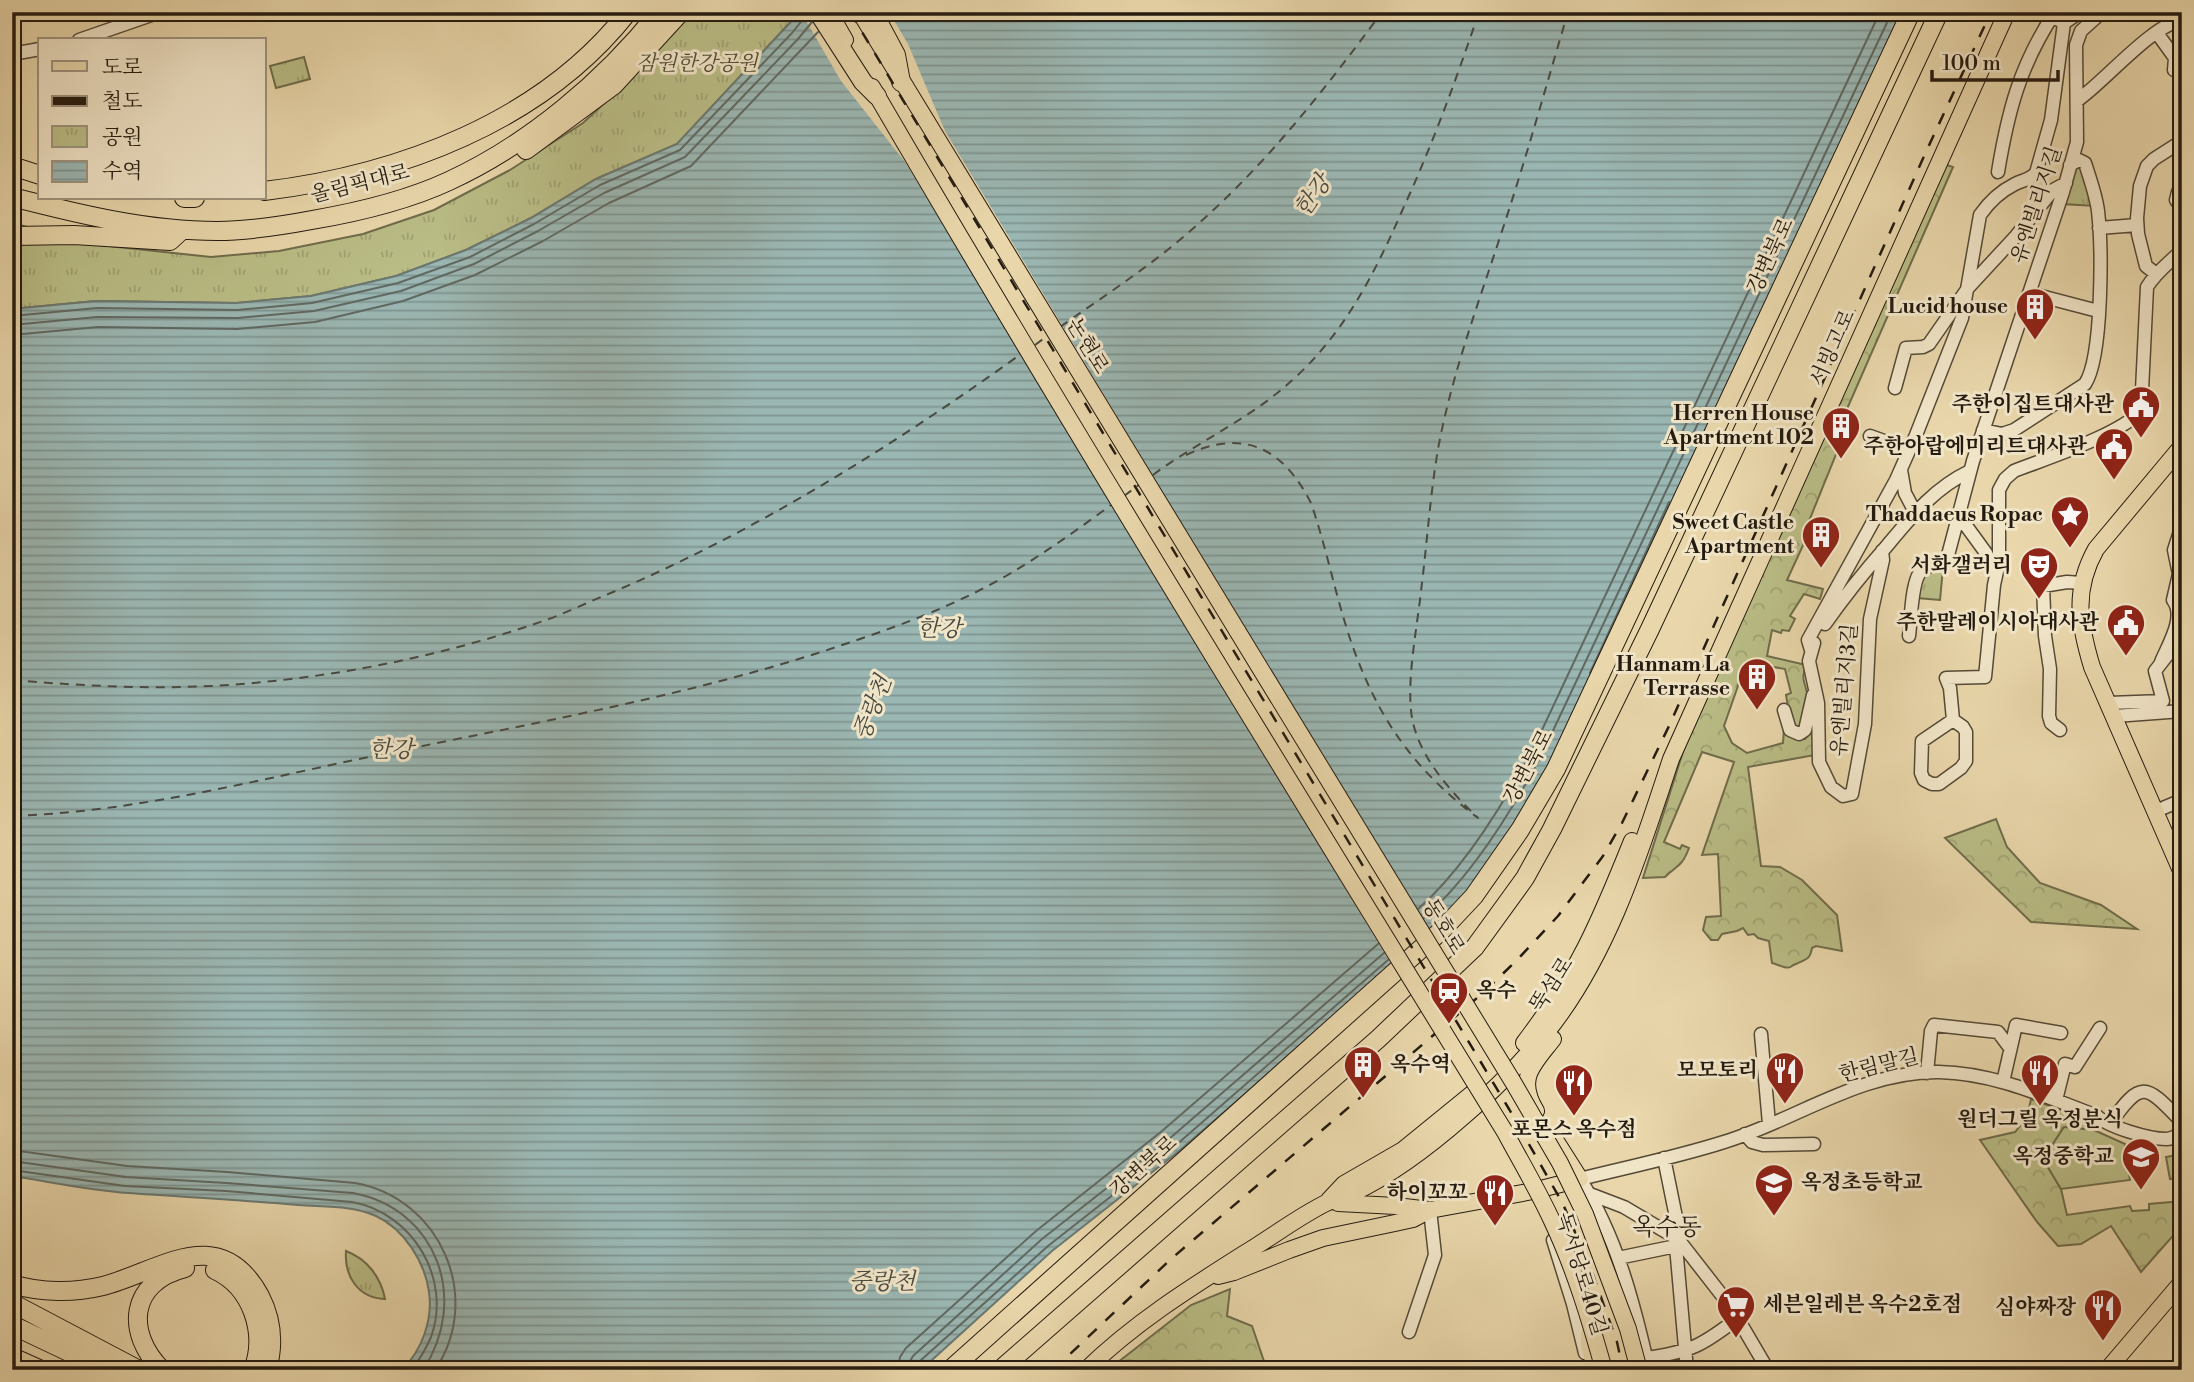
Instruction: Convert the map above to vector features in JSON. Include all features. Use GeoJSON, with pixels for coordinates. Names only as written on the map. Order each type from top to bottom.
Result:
{"type":"FeatureCollection","features":[{"type":"Feature","properties":{"kind":"highway","name":"올림픽대로"},"geometry":{"type":"LineString","coordinates":[[266,191],[301,187],[388,166],[448,143],[504,116],[547,89],[584,61],[628,12]]}},
{"type":"Feature","properties":{"kind":"highway","name":"올림픽대로"},"geometry":{"type":"LineString","coordinates":[[12,197],[60,210],[182,230],[257,230],[342,215],[403,199],[449,181],[520,140],[601,77],[659,12]]}},
{"type":"Feature","properties":{"kind":"highway"},"geometry":{"type":"LineString","coordinates":[[449,181],[498,168],[554,131],[614,85],[681,12]]}},
{"type":"Feature","properties":{"kind":"highway"},"geometry":{"type":"LineString","coordinates":[[818,12],[863,82],[877,96]]}},
{"type":"Feature","properties":{"kind":"highway"},"geometry":{"type":"LineString","coordinates":[[873,12],[896,55],[901,82]]}},
{"type":"Feature","properties":{"kind":"highway","name":"강변북로"},"geometry":{"type":"LineString","coordinates":[[950,1370],[1443,929],[1482,885],[1520,830],[1556,769],[1911,12]]}},
{"type":"Feature","properties":{"kind":"highway"},"geometry":{"type":"LineString","coordinates":[[1000,1370],[1378,1039],[1475,947],[1525,878],[1552,829],[1650,629],[1938,12]]}},
{"type":"Feature","properties":{"kind":"highway"},"geometry":{"type":"LineString","coordinates":[[12,166],[38,174]]}},
{"type":"Feature","properties":{"kind":"highway"},"geometry":{"type":"LineString","coordinates":[[12,236],[74,235],[170,242],[182,230]]}},
{"type":"Feature","properties":{"kind":"highway"},"geometry":{"type":"LineString","coordinates":[[12,1284],[42,1290],[80,1290],[111,1284],[185,1256],[220,1259],[243,1274],[264,1304],[271,1333],[267,1370]]}},
{"type":"Feature","properties":{"kind":"highway"},"geometry":{"type":"LineString","coordinates":[[162,1370],[151,1358],[140,1338],[138,1323],[141,1301],[160,1279],[174,1271],[196,1266],[212,1268],[228,1277],[248,1299],[258,1333],[258,1350],[253,1370]]}},
{"type":"Feature","properties":{"kind":"highway"},"geometry":{"type":"LineString","coordinates":[[12,1303],[139,1370]]}},
{"type":"Feature","properties":{"kind":"highway"},"geometry":{"type":"LineString","coordinates":[[12,1325],[107,1370]]}},
{"type":"Feature","properties":{"kind":"highway"},"geometry":{"type":"LineString","coordinates":[[12,1357],[41,1370]]}},
{"type":"Feature","properties":{"kind":"main road"},"geometry":{"type":"LineString","coordinates":[[829,12],[1091,458],[1505,1132],[1554,1224],[1580,1289],[1604,1370]]}},
{"type":"Feature","properties":{"kind":"main road","name":"논현로"},"geometry":{"type":"LineString","coordinates":[[860,12],[1238,632]]}},
{"type":"Feature","properties":{"kind":"main road","name":"서빙고로"},"geometry":{"type":"LineString","coordinates":[[1696,700],[2005,12]]}},
{"type":"Feature","properties":{"kind":"main road"},"geometry":{"type":"LineString","coordinates":[[2181,447],[2096,549],[2082,583],[2080,613],[2082,632],[2092,667],[2182,873]]}},
{"type":"Feature","properties":{"kind":"main road","name":"동호로"},"geometry":{"type":"LineString","coordinates":[[1238,632],[1560,1163],[1585,1214],[1628,1329],[1645,1366]]}},
{"type":"Feature","properties":{"kind":"main road","name":"뚝섬로"},"geometry":{"type":"LineString","coordinates":[[1086,1370],[1146,1320],[1204,1279],[1328,1202],[1354,1193],[1399,1166],[1437,1139],[1490,1093],[1546,1033],[1574,993],[1593,959],[1633,870],[1671,760],[1696,700]]}},
{"type":"Feature","properties":{"kind":"main road","name":"뚝섬로"},"geometry":{"type":"LineString","coordinates":[[1328,1202],[1344,1184],[1403,1150],[1466,1100],[1521,1046],[1545,1015],[1580,959],[1604,911],[1696,700]]}},
{"type":"Feature","properties":{"kind":"main road"},"geometry":{"type":"LineString","coordinates":[[1328,1202],[1430,1210],[1533,1191],[1580,1179],[1533,1107],[1525,1081],[1532,1065],[1572,1012],[1611,943],[1641,873],[1654,810]]}},
{"type":"Feature","properties":{"kind":"main road"},"geometry":{"type":"LineString","coordinates":[[1396,1206],[1387,1190],[1388,1183],[1399,1166]]}},
{"type":"Feature","properties":{"kind":"main road"},"geometry":{"type":"LineString","coordinates":[[1328,1202],[1406,1220]]}},
{"type":"Feature","properties":{"kind":"main road"},"geometry":{"type":"LineString","coordinates":[[1204,1279],[1234,1272],[1323,1238],[1413,1219],[1430,1210]]}},
{"type":"Feature","properties":{"kind":"main road"},"geometry":{"type":"LineString","coordinates":[[2107,1370],[2182,1282]]}},
{"type":"Feature","properties":{"kind":"main road"},"geometry":{"type":"LineString","coordinates":[[1589,1318],[1589,1344],[1595,1370]]}},
{"type":"Feature","properties":{"kind":"street"},"geometry":{"type":"LineString","coordinates":[[85,38],[160,12]]}},
{"type":"Feature","properties":{"kind":"street"},"geometry":{"type":"LineString","coordinates":[[1995,168],[2023,70],[2045,26],[2057,17],[2080,12]]}},
{"type":"Feature","properties":{"kind":"street","name":"유엔빌리지길"},"geometry":{"type":"LineString","coordinates":[[1909,636],[1915,581],[1920,571],[1947,559],[1970,471],[2066,183],[2077,142],[2076,45],[2081,32],[2102,12]]}},
{"type":"Feature","properties":{"kind":"street","name":"유엔빌리지길"},"geometry":{"type":"LineString","coordinates":[[1968,288],[1980,215],[2000,194],[2014,184],[2032,178],[2036,173],[2051,120],[2057,17]]}},
{"type":"Feature","properties":{"kind":"street"},"geometry":{"type":"LineString","coordinates":[[2078,100],[2157,33],[2172,22],[2182,20]]}},
{"type":"Feature","properties":{"kind":"street"},"geometry":{"type":"LineString","coordinates":[[2157,33],[2175,58],[2174,70]]}},
{"type":"Feature","properties":{"kind":"street"},"geometry":{"type":"LineString","coordinates":[[12,54],[38,49]]}},
{"type":"Feature","properties":{"kind":"street"},"geometry":{"type":"LineString","coordinates":[[2155,273],[2146,266],[2137,225],[2143,173],[2154,159],[2182,141]]}},
{"type":"Feature","properties":{"kind":"street"},"geometry":{"type":"LineString","coordinates":[[1983,430],[2002,434],[2014,430],[2084,384],[2089,377],[2098,311],[2098,208],[2085,163],[2079,160],[2070,165]]}},
{"type":"Feature","properties":{"kind":"street","name":"유엔빌리지3길"},"geometry":{"type":"LineString","coordinates":[[1895,388],[1906,348],[1929,344],[1968,288],[2016,236],[2053,190],[2066,183]]}},
{"type":"Feature","properties":{"kind":"street"},"geometry":{"type":"LineString","coordinates":[[2182,189],[2176,200],[2182,208]]}},
{"type":"Feature","properties":{"kind":"street"},"geometry":{"type":"LineString","coordinates":[[2099,228],[2137,225]]}},
{"type":"Feature","properties":{"kind":"street"},"geometry":{"type":"LineString","coordinates":[[1953,720],[1922,741],[1921,774],[1924,780],[1931,784],[1939,784],[1966,761],[1966,732],[1953,720],[1950,688],[1946,678],[1985,677],[1999,562],[1999,490],[2005,479],[2014,471],[2120,427],[2132,421],[2141,411],[2147,286],[2155,273],[2182,250]]}},
{"type":"Feature","properties":{"kind":"street","name":"유엔빌리지3길"},"geometry":{"type":"LineString","coordinates":[[1811,650],[1808,640],[1901,469],[1962,317],[1968,288]]}},
{"type":"Feature","properties":{"kind":"street","name":"유엔빌리지길"},"geometry":{"type":"LineString","coordinates":[[2029,293],[2098,311]]}},
{"type":"Feature","properties":{"kind":"street"},"geometry":{"type":"LineString","coordinates":[[1870,436],[1909,450]]}},
{"type":"Feature","properties":{"kind":"street"},"geometry":{"type":"LineString","coordinates":[[1901,469],[1905,493],[1915,512]]}},
{"type":"Feature","properties":{"kind":"street","name":"유엔빌리지3길"},"geometry":{"type":"LineString","coordinates":[[1882,551],[1870,619],[1865,724],[1852,794],[1843,796],[1831,787],[1819,762],[1818,703],[1809,661],[1811,650],[1840,603],[1882,551],[1915,512],[1948,484],[1970,471]]}},
{"type":"Feature","properties":{"kind":"street"},"geometry":{"type":"LineString","coordinates":[[1959,516],[1986,554],[1996,575]]}},
{"type":"Feature","properties":{"kind":"street"},"geometry":{"type":"LineString","coordinates":[[2161,662],[2177,621],[2177,605],[2173,600],[2179,574],[2174,550],[2182,524]]}},
{"type":"Feature","properties":{"kind":"street"},"geometry":{"type":"LineString","coordinates":[[2060,730],[2051,723],[2049,716],[2050,668],[2045,636],[2043,586],[2067,582],[2082,583]]}},
{"type":"Feature","properties":{"kind":"street"},"geometry":{"type":"LineString","coordinates":[[2112,710],[2163,701],[2154,671],[2182,641]]}},
{"type":"Feature","properties":{"kind":"street"},"geometry":{"type":"LineString","coordinates":[[1784,710],[1790,730],[1799,734],[1805,730],[1814,691]]}},
{"type":"Feature","properties":{"kind":"street"},"geometry":{"type":"LineString","coordinates":[[2112,710],[2182,711]]}},
{"type":"Feature","properties":{"kind":"street"},"geometry":{"type":"LineString","coordinates":[[2155,811],[2182,800]]}},
{"type":"Feature","properties":{"kind":"street"},"geometry":{"type":"LineString","coordinates":[[1927,1073],[1931,1031],[1934,1025],[1998,1032],[2010,1048]]}},
{"type":"Feature","properties":{"kind":"street"},"geometry":{"type":"LineString","coordinates":[[2003,1082],[2016,1025],[2061,1033]]}},
{"type":"Feature","properties":{"kind":"street"},"geometry":{"type":"LineString","coordinates":[[2056,1100],[2065,1065],[2075,1067],[2100,1028]]}},
{"type":"Feature","properties":{"kind":"street"},"geometry":{"type":"LineString","coordinates":[[1761,1034],[1769,1124]]}},
{"type":"Feature","properties":{"kind":"street","name":"한림말길"},"geometry":{"type":"LineString","coordinates":[[1580,1179],[1725,1142],[1854,1088],[1914,1073],[1942,1072],[2003,1082],[2137,1133],[2166,1139],[2182,1133]]}},
{"type":"Feature","properties":{"kind":"street"},"geometry":{"type":"LineString","coordinates":[[2110,1124],[2127,1100],[2138,1092],[2156,1095],[2182,1122]]}},
{"type":"Feature","properties":{"kind":"street"},"geometry":{"type":"LineString","coordinates":[[1745,1134],[1752,1142],[1763,1144],[1814,1144]]}},
{"type":"Feature","properties":{"kind":"street"},"geometry":{"type":"LineString","coordinates":[[1664,1158],[1677,1243],[1687,1370]]}},
{"type":"Feature","properties":{"kind":"street"},"geometry":{"type":"LineString","coordinates":[[1580,1179],[1590,1194],[1618,1258],[1637,1313],[1645,1366],[1706,1342],[1738,1318]]}},
{"type":"Feature","properties":{"kind":"street","name":"독서당로40길"},"geometry":{"type":"LineString","coordinates":[[1533,1191],[1554,1242],[1573,1304],[1588,1370]]}},
{"type":"Feature","properties":{"kind":"street"},"geometry":{"type":"LineString","coordinates":[[1590,1194],[1623,1207],[1677,1243],[1738,1318],[1768,1370]]}},
{"type":"Feature","properties":{"kind":"street"},"geometry":{"type":"LineString","coordinates":[[1409,1332],[1435,1255],[1430,1210]]}},
{"type":"Feature","properties":{"kind":"street"},"geometry":{"type":"LineString","coordinates":[[1618,1258],[1677,1243]]}},
{"type":"Feature","properties":{"kind":"green space","name":"잠원한강공원"},"geometry":{"type":"Polygon","coordinates":[[[689,12],[800,12],[677,144],[596,179],[531,218],[466,250],[396,276],[311,296],[236,303],[96,301],[12,309],[12,223],[99,245],[211,257],[279,251],[363,234],[434,210],[510,170],[583,123],[633,77],[689,12]]]}},
{"type":"Feature","properties":{"kind":"green space"},"geometry":{"type":"Polygon","coordinates":[[[304,57],[310,79],[276,88],[270,66],[304,57]]]}},
{"type":"Feature","properties":{"kind":"green space"},"geometry":{"type":"Polygon","coordinates":[[[2079,162],[2095,206],[2062,204],[2073,166],[2079,162]]]}},
{"type":"Feature","properties":{"kind":"green space"},"geometry":{"type":"Polygon","coordinates":[[[1944,164],[1953,167],[1836,434],[1843,437],[1807,526],[1811,528],[1787,580],[1823,589],[1820,599],[1804,594],[1790,616],[1795,619],[1789,631],[1782,630],[1781,633],[1772,630],[1767,656],[1806,665],[1803,677],[1807,701],[1802,727],[1797,729],[1790,719],[1786,695],[1791,693],[1785,669],[1756,664],[1748,684],[1739,683],[1724,726],[1732,743],[1747,753],[1783,743],[1784,728],[1799,739],[1805,739],[1811,732],[1814,700],[1815,755],[1748,767],[1761,866],[1780,867],[1802,880],[1837,915],[1842,951],[1816,946],[1812,948],[1807,959],[1787,968],[1772,963],[1769,941],[1754,934],[1748,935],[1743,928],[1722,934],[1718,940],[1711,940],[1703,930],[1706,917],[1721,916],[1718,854],[1702,855],[1734,762],[1702,752],[1664,842],[1680,849],[1682,845],[1689,848],[1681,862],[1665,877],[1643,878],[1688,736],[1944,164]]]}},
{"type":"Feature","properties":{"kind":"green space"},"geometry":{"type":"Polygon","coordinates":[[[1943,568],[1940,600],[1917,598],[1924,573],[1943,568]]]}},
{"type":"Feature","properties":{"kind":"green space"},"geometry":{"type":"Polygon","coordinates":[[[1996,819],[2007,847],[2040,883],[2101,905],[2137,929],[2031,922],[1945,838],[1996,819]]]}},
{"type":"Feature","properties":{"kind":"green space"},"geometry":{"type":"Polygon","coordinates":[[[2031,1099],[2100,1124],[2094,1130],[2064,1127],[2043,1159],[2061,1189],[2067,1215],[2130,1206],[2132,1211],[2149,1210],[2149,1204],[2182,1201],[2182,1233],[2178,1230],[2141,1272],[2111,1226],[2081,1244],[2058,1246],[2037,1222],[1980,1140],[2015,1132],[2027,1117],[2031,1099]]]}},
{"type":"Feature","properties":{"kind":"green space"},"geometry":{"type":"Polygon","coordinates":[[[2064,1127],[2094,1130],[2125,1144],[2130,1180],[2061,1189],[2043,1159],[2064,1127]]]}},
{"type":"Feature","properties":{"kind":"green space"},"geometry":{"type":"Polygon","coordinates":[[[2182,1154],[2182,1177],[2170,1179],[2166,1157],[2182,1154]]]}},
{"type":"Feature","properties":{"kind":"green space"},"geometry":{"type":"Polygon","coordinates":[[[346,1251],[354,1254],[372,1270],[385,1299],[367,1295],[355,1284],[347,1269],[346,1251]]]}},
{"type":"Feature","properties":{"kind":"green space"},"geometry":{"type":"Polygon","coordinates":[[[1230,1289],[1227,1316],[1252,1326],[1267,1370],[1108,1370],[1191,1305],[1230,1289]]]}},
{"type":"Feature","properties":{"kind":"water","name":"한강"},"geometry":{"type":"Polygon","coordinates":[[[800,12],[1909,12],[1537,797],[1447,919],[1179,1151],[1052,1251],[921,1370],[402,1370],[415,1353],[424,1334],[429,1313],[429,1292],[423,1269],[412,1248],[396,1229],[376,1216],[338,1207],[113,1192],[12,1176],[12,309],[96,301],[236,303],[311,296],[396,276],[466,250],[531,218],[596,179],[677,144],[800,12]]]}},
{"type":"Feature","properties":{"kind":"pier"},"geometry":{"type":"Polygon","coordinates":[[[801,12],[889,12],[908,44],[945,131],[1431,937],[1394,969],[905,162],[841,81],[801,12]]]}},
{"type":"Feature","properties":{"kind":"ferry route"},"geometry":{"type":"LineString","coordinates":[[1060,327],[1164,252],[1223,201],[1295,123],[1382,12]]}},
{"type":"Feature","properties":{"kind":"ferry route"},"geometry":{"type":"LineString","coordinates":[[1153,475],[1273,396],[1308,365],[1341,325],[1368,281],[1413,187],[1479,12]]}},
{"type":"Feature","properties":{"kind":"ferry route"},"geometry":{"type":"LineString","coordinates":[[1186,455],[1226,443],[1244,444],[1260,448],[1288,468],[1311,503],[1339,603],[1369,687],[1407,749],[1439,785],[1478,818],[1457,797],[1421,746],[1410,703],[1413,655],[1433,484],[1444,421],[1459,364],[1521,172],[1568,12]]}},
{"type":"Feature","properties":{"kind":"ferry route"},"geometry":{"type":"LineString","coordinates":[[1035,345],[1050,334]]}},
{"type":"Feature","properties":{"kind":"ferry route"},"geometry":{"type":"LineString","coordinates":[[12,680],[138,687],[263,682],[406,660],[512,631],[561,614],[661,571],[768,516],[872,455],[1021,354]]}},
{"type":"Feature","properties":{"kind":"ferry route"},"geometry":{"type":"LineString","coordinates":[[1124,496],[1140,484]]}},
{"type":"Feature","properties":{"kind":"ferry route"},"geometry":{"type":"LineString","coordinates":[[12,816],[106,808],[199,793],[602,709],[765,669],[866,637],[961,599],[1033,560],[1111,505]]}},
{"type":"Feature","properties":{"kind":"railway"},"geometry":{"type":"LineString","coordinates":[[850,12],[1509,1109],[1563,1204],[1592,1272],[1617,1342],[1623,1370]]}},
{"type":"Feature","properties":{"kind":"railway"},"geometry":{"type":"LineString","coordinates":[[1053,1370],[1171,1259],[1484,992],[1558,916],[1603,856],[1669,726],[1991,12]]}},
{"type":"Feature","properties":{"kind":"place","name":"Lucid house"},"geometry":{"type":"Point","coordinates":[2035,341]}},
{"type":"Feature","properties":{"kind":"place","name":"주한이집트대사관"},"geometry":{"type":"Point","coordinates":[2141,439]}},
{"type":"Feature","properties":{"kind":"place","name":"Herren House Apartment 102"},"geometry":{"type":"Point","coordinates":[1841,460]}},
{"type":"Feature","properties":{"kind":"place","name":"주한아랍에미리트대사관"},"geometry":{"type":"Point","coordinates":[2114,481]}},
{"type":"Feature","properties":{"kind":"place","name":"Thaddaeus Ropac"},"geometry":{"type":"Point","coordinates":[2070,549]}},
{"type":"Feature","properties":{"kind":"place","name":"Sweet Castle Apartment"},"geometry":{"type":"Point","coordinates":[1821,569]}},
{"type":"Feature","properties":{"kind":"place","name":"서화갤러리"},"geometry":{"type":"Point","coordinates":[2039,600]}},
{"type":"Feature","properties":{"kind":"place","name":"주한말레이시아대사관"},"geometry":{"type":"Point","coordinates":[2126,657]}},
{"type":"Feature","properties":{"kind":"place","name":"Hannam La Terrasse"},"geometry":{"type":"Point","coordinates":[1757,711]}},
{"type":"Feature","properties":{"kind":"place","name":"옥수"},"geometry":{"type":"Point","coordinates":[1449,1025]}},
{"type":"Feature","properties":{"kind":"place","name":"옥수역"},"geometry":{"type":"Point","coordinates":[1363,1099]}},
{"type":"Feature","properties":{"kind":"place","name":"모모토리"},"geometry":{"type":"Point","coordinates":[1785,1105]}},
{"type":"Feature","properties":{"kind":"place","name":"원더그릴 옥정분식"},"geometry":{"type":"Point","coordinates":[2040,1107]}},
{"type":"Feature","properties":{"kind":"place","name":"포몬스 옥수점"},"geometry":{"type":"Point","coordinates":[1574,1117]}},
{"type":"Feature","properties":{"kind":"place","name":"옥정중학교"},"geometry":{"type":"Point","coordinates":[2141,1191]}},
{"type":"Feature","properties":{"kind":"place","name":"옥정초등학교"},"geometry":{"type":"Point","coordinates":[1774,1217]}},
{"type":"Feature","properties":{"kind":"place","name":"하이꼬꼬"},"geometry":{"type":"Point","coordinates":[1495,1227]}},
{"type":"Feature","properties":{"kind":"place","name":"세븐일레븐 옥수2호점"},"geometry":{"type":"Point","coordinates":[1736,1339]}},
{"type":"Feature","properties":{"kind":"place","name":"심야짜장"},"geometry":{"type":"Point","coordinates":[2103,1342]}},
{"type":"Feature","properties":{"kind":"district","name":"옥수동"},"geometry":{"type":"Point","coordinates":[1667,1228]}},
{"type":"Feature","properties":{"kind":"water label","name":"중랑천"},"geometry":{"type":"Point","coordinates":[873,708]}},
{"type":"Feature","properties":{"kind":"water label","name":"중랑천"},"geometry":{"type":"Point","coordinates":[882,1282]}}]}
